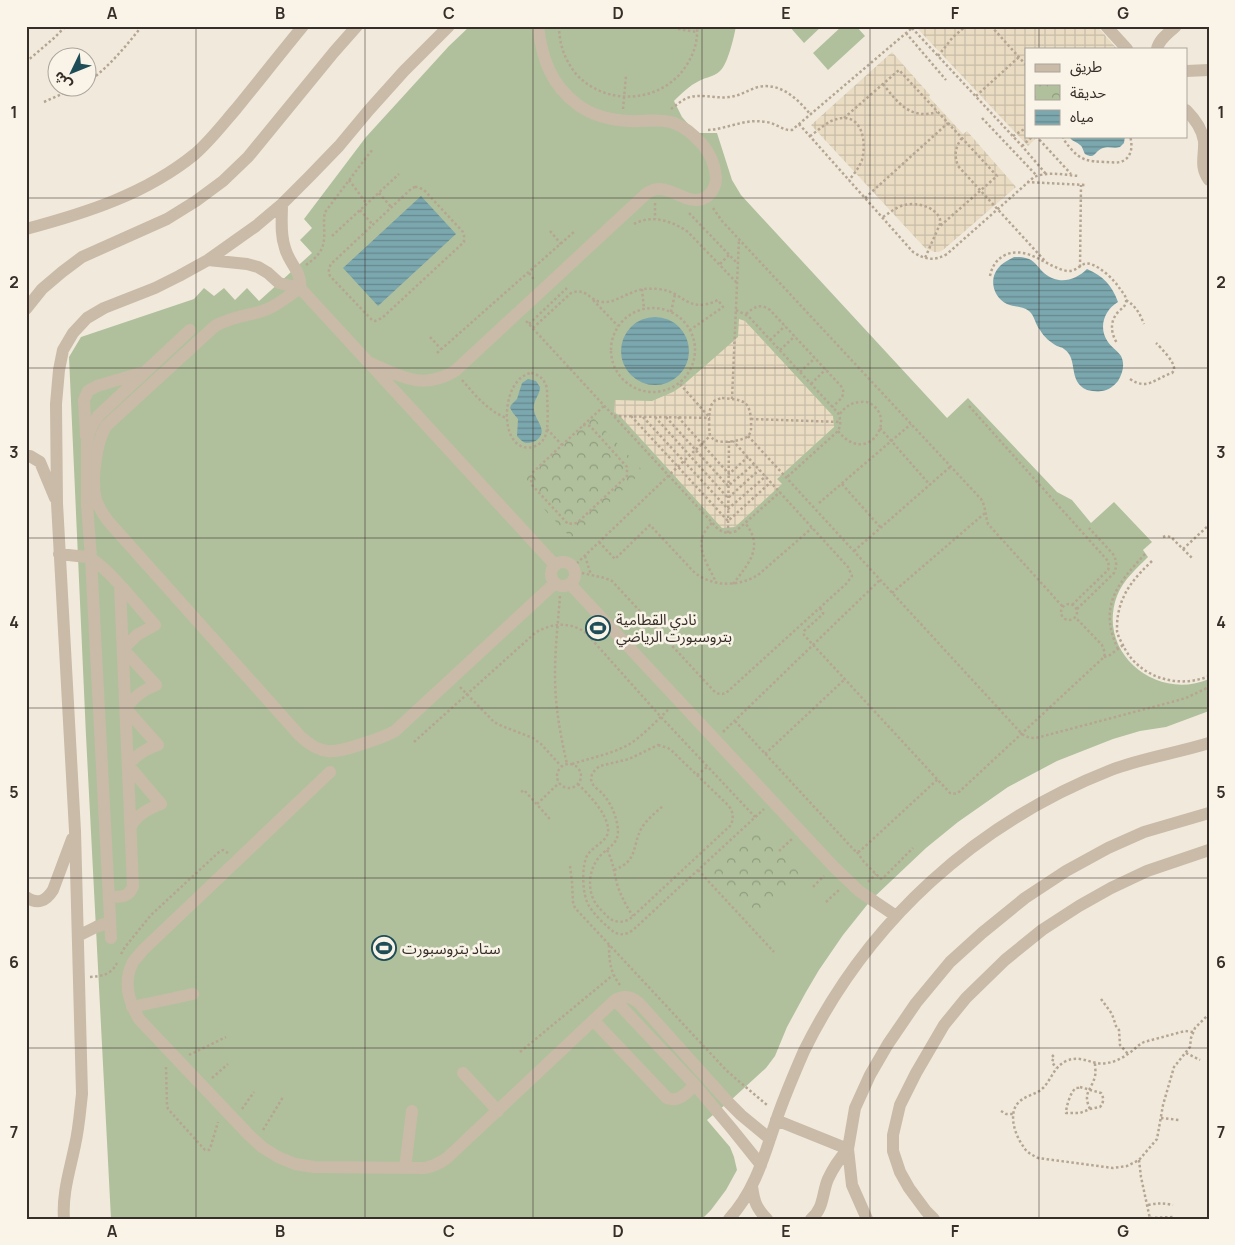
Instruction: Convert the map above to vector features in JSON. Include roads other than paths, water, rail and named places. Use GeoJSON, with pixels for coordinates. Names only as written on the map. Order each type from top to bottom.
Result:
{"type":"FeatureCollection","features":[{"type":"Feature","properties":{"kind":"street"},"geometry":{"type":"LineString","coordinates":[[26,229],[124,197],[151,185],[196,153],[215,134],[303,26]]}},
{"type":"Feature","properties":{"kind":"street"},"geometry":{"type":"LineString","coordinates":[[26,309],[42,289],[82,257],[167,219],[196,201],[223,180],[254,151],[357,26]]}},
{"type":"Feature","properties":{"kind":"street"},"geometry":{"type":"LineString","coordinates":[[64,1219],[64,1192],[76,1144],[82,1094],[75,831],[57,503],[56,422],[59,370],[63,350],[73,333],[86,318],[104,308],[155,288],[208,260],[256,226],[282,204],[339,146],[398,77],[449,26]]}},
{"type":"Feature","properties":{"kind":"street"},"geometry":{"type":"LineString","coordinates":[[368,362],[408,379],[432,381],[444,377],[455,371],[647,193],[660,189],[696,200],[703,199],[709,195],[716,185],[715,168],[706,148],[686,129],[676,123],[665,120],[629,121],[612,119],[595,114],[579,106],[566,95],[554,81],[546,65],[538,26]]}},
{"type":"Feature","properties":{"kind":"street"},"geometry":{"type":"LineString","coordinates":[[1106,26],[1126,48]]}},
{"type":"Feature","properties":{"kind":"street"},"geometry":{"type":"LineString","coordinates":[[1157,48],[1161,40],[1176,26]]}},
{"type":"Feature","properties":{"kind":"street"},"geometry":{"type":"LineString","coordinates":[[1188,71],[1209,70]]}},
{"type":"Feature","properties":{"kind":"street"},"geometry":{"type":"LineString","coordinates":[[1188,112],[1198,125],[1204,142],[1206,152],[1202,165],[1209,180]]}},
{"type":"Feature","properties":{"kind":"street"},"geometry":{"type":"LineString","coordinates":[[282,204],[282,228],[285,248],[289,259],[298,272],[301,281],[300,288],[268,309],[230,319],[215,326],[106,426],[101,434],[94,489],[96,500],[108,521],[300,736],[309,745],[320,750],[332,752],[384,737],[395,730],[555,583]]}},
{"type":"Feature","properties":{"kind":"street"},"geometry":{"type":"LineString","coordinates":[[208,260],[258,267],[279,283],[300,288],[555,565]]}},
{"type":"Feature","properties":{"kind":"street"},"geometry":{"type":"LineString","coordinates":[[87,442],[88,433],[98,416],[190,330]]}},
{"type":"Feature","properties":{"kind":"street"},"geometry":{"type":"LineString","coordinates":[[111,938],[87,505],[87,442],[84,400],[88,391],[97,386],[144,372]]}},
{"type":"Feature","properties":{"kind":"street"},"geometry":{"type":"LineString","coordinates":[[26,456],[30,456],[40,462],[57,503]]}},
{"type":"Feature","properties":{"kind":"street"},"geometry":{"type":"LineString","coordinates":[[59,554],[91,558],[102,567],[155,625],[138,635],[123,649]]}},
{"type":"Feature","properties":{"kind":"street"},"geometry":{"type":"LineString","coordinates":[[565,562],[569,564],[574,570],[574,581],[566,586],[555,583],[551,576],[555,565],[565,562]]}},
{"type":"Feature","properties":{"kind":"street"},"geometry":{"type":"LineString","coordinates":[[570,584],[847,881],[871,900],[896,916]]}},
{"type":"Feature","properties":{"kind":"street"},"geometry":{"type":"LineString","coordinates":[[108,897],[126,896],[130,893],[133,886],[120,586]]}},
{"type":"Feature","properties":{"kind":"street"},"geometry":{"type":"LineString","coordinates":[[123,649],[156,685],[142,692],[130,702],[126,709]]}},
{"type":"Feature","properties":{"kind":"street"},"geometry":{"type":"LineString","coordinates":[[126,709],[158,745],[142,752],[128,765]]}},
{"type":"Feature","properties":{"kind":"street"},"geometry":{"type":"LineString","coordinates":[[729,1219],[736,1212],[752,1186],[804,1051],[829,1006],[854,966],[884,929],[916,895],[951,863],[988,835],[1028,809],[1113,769],[1209,743]]}},
{"type":"Feature","properties":{"kind":"street"},"geometry":{"type":"LineString","coordinates":[[128,765],[161,804],[143,812],[131,826]]}},
{"type":"Feature","properties":{"kind":"street"},"geometry":{"type":"LineString","coordinates":[[330,772],[143,950],[134,962],[128,976],[128,992],[132,1008],[139,1019],[256,1142],[278,1157],[295,1164],[314,1167],[426,1168],[440,1163],[615,1000],[625,996],[639,1003],[728,1102],[770,1139]]}},
{"type":"Feature","properties":{"kind":"street"},"geometry":{"type":"LineString","coordinates":[[867,1219],[852,1185],[848,1149],[855,1108],[883,1052],[916,1003],[950,962],[1025,898],[1066,871],[1108,848],[1144,832],[1209,813]]}},
{"type":"Feature","properties":{"kind":"street"},"geometry":{"type":"LineString","coordinates":[[26,898],[32,901],[40,901],[48,898],[53,890],[75,831]]}},
{"type":"Feature","properties":{"kind":"street"},"geometry":{"type":"LineString","coordinates":[[934,1219],[909,1188],[900,1172],[892,1151],[892,1135],[900,1105],[944,1025],[966,998],[1005,960],[1042,930],[1111,888],[1147,871],[1209,850]]}},
{"type":"Feature","properties":{"kind":"street"},"geometry":{"type":"LineString","coordinates":[[78,936],[110,922]]}},
{"type":"Feature","properties":{"kind":"street"},"geometry":{"type":"LineString","coordinates":[[132,1008],[193,994]]}},
{"type":"Feature","properties":{"kind":"street"},"geometry":{"type":"LineString","coordinates":[[615,1000],[695,1085],[761,1165]]}},
{"type":"Feature","properties":{"kind":"street"},"geometry":{"type":"LineString","coordinates":[[594,1021],[666,1098],[671,1100],[681,1098],[695,1085]]}},
{"type":"Feature","properties":{"kind":"street"},"geometry":{"type":"LineString","coordinates":[[463,1073],[498,1110]]}},
{"type":"Feature","properties":{"kind":"street"},"geometry":{"type":"LineString","coordinates":[[405,1168],[412,1111]]}},
{"type":"Feature","properties":{"kind":"street"},"geometry":{"type":"LineString","coordinates":[[777,1117],[848,1149]]}},
{"type":"Feature","properties":{"kind":"street"},"geometry":{"type":"LineString","coordinates":[[811,1219],[822,1206],[827,1182],[848,1149]]}},
{"type":"Feature","properties":{"kind":"street"},"geometry":{"type":"LineString","coordinates":[[752,1186],[754,1200],[760,1212],[767,1219]]}},
{"type":"Feature","properties":{"kind":"water"},"geometry":{"type":"Polygon","coordinates":[[[1125,138],[1124,143],[1120,147],[1100,149],[1093,156],[1085,154],[1081,146],[1071,139],[1125,138]]]}},
{"type":"Feature","properties":{"kind":"water"},"geometry":{"type":"Polygon","coordinates":[[[421,196],[456,234],[378,306],[343,268],[421,196]]]}},
{"type":"Feature","properties":{"kind":"water"},"geometry":{"type":"Polygon","coordinates":[[[1014,257],[1029,259],[1049,277],[1061,280],[1072,279],[1087,269],[1098,275],[1110,286],[1118,302],[1106,314],[1103,331],[1108,342],[1121,356],[1123,365],[1120,378],[1113,386],[1107,390],[1099,391],[1087,390],[1081,386],[1075,376],[1068,353],[1045,337],[1038,328],[1033,315],[1024,308],[1007,304],[998,296],[993,281],[994,275],[1001,265],[1014,257]]]}},
{"type":"Feature","properties":{"kind":"water"},"geometry":{"type":"Polygon","coordinates":[[[655,317],[668,320],[679,327],[686,338],[689,351],[686,364],[679,375],[668,382],[655,385],[642,382],[631,375],[624,364],[621,351],[624,338],[631,327],[642,320],[655,317]]]}},
{"type":"Feature","properties":{"kind":"water"},"geometry":{"type":"Polygon","coordinates":[[[528,379],[536,381],[540,387],[534,404],[534,411],[542,431],[537,440],[526,443],[517,436],[518,419],[510,408],[517,399],[522,383],[528,379]]]}},
{"type":"Feature","properties":{"kind":"place","name":"نادي القطامية بتروسبورت الرياضي"},"geometry":{"type":"Point","coordinates":[598,628]}},
{"type":"Feature","properties":{"kind":"place","name":"ستاد بتروسبورت"},"geometry":{"type":"Point","coordinates":[384,948]}}]}
